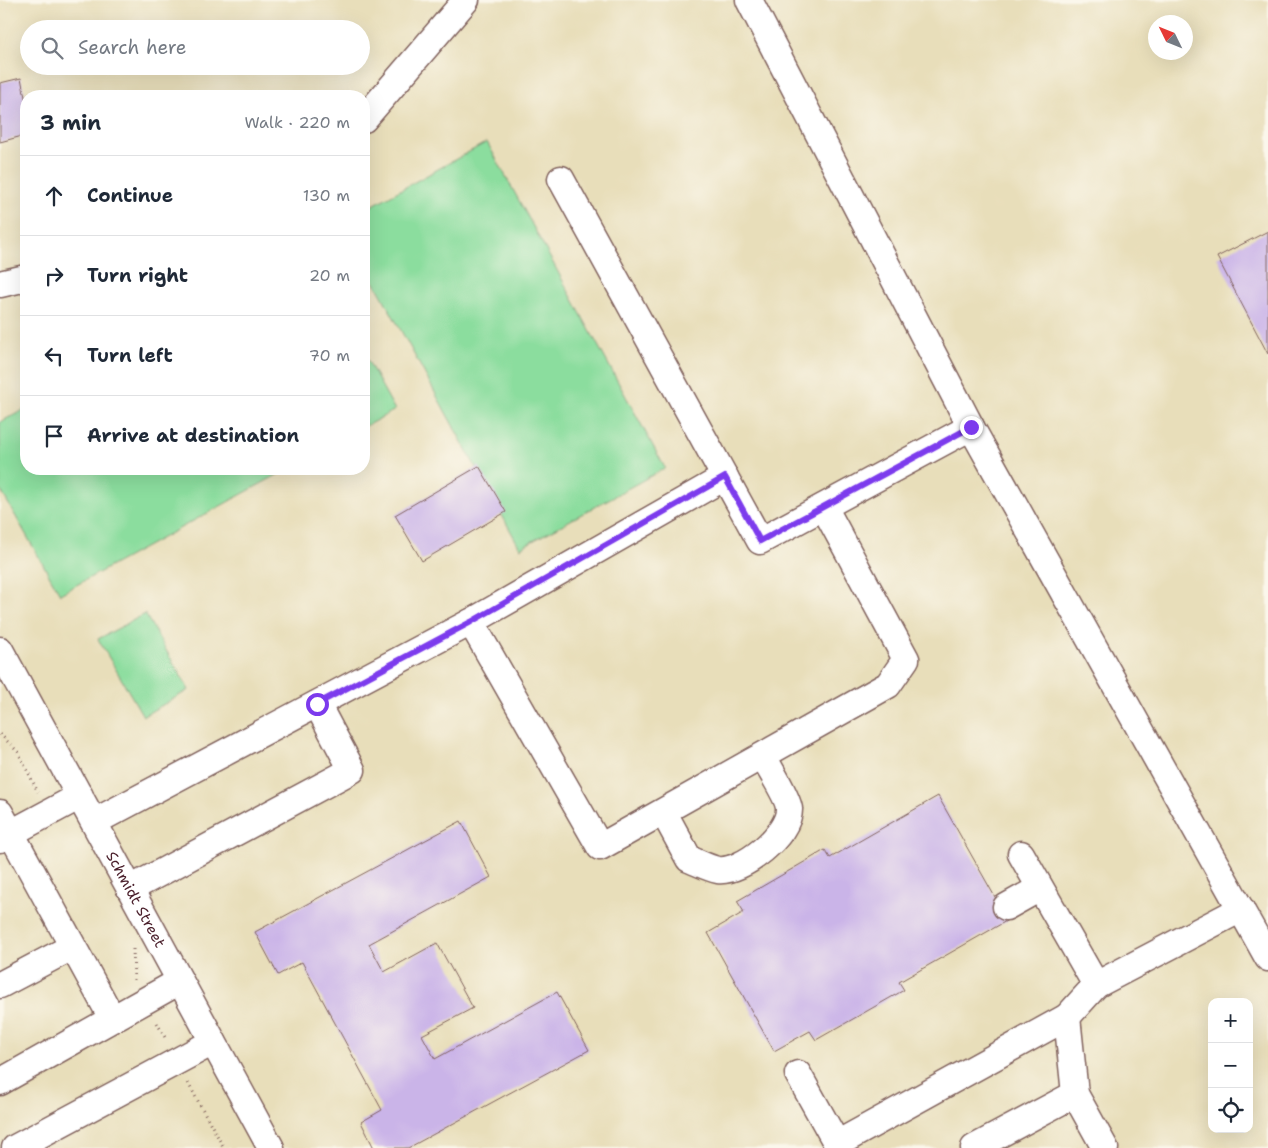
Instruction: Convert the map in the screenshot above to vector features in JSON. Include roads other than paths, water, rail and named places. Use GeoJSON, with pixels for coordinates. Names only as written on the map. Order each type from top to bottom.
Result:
{"type":"FeatureCollection","features":[{"type":"Feature","properties":{"kind":"street"},"geometry":{"type":"LineString","coordinates":[[370,112],[466,0]]}},
{"type":"Feature","properties":{"kind":"street"},"geometry":{"type":"LineString","coordinates":[[749,0],[971,427],[1241,909],[1264,942]]}},
{"type":"Feature","properties":{"kind":"street"},"geometry":{"type":"LineString","coordinates":[[561,179],[760,541],[971,427]]}},
{"type":"Feature","properties":{"kind":"street"},"geometry":{"type":"LineString","coordinates":[[0,284],[20,279]]}},
{"type":"Feature","properties":{"kind":"street"},"geometry":{"type":"LineString","coordinates":[[94,822],[471,622],[725,477]]}},
{"type":"Feature","properties":{"kind":"street"},"geometry":{"type":"LineString","coordinates":[[471,622],[600,847],[764,757],[888,685],[906,660],[824,507]]}},
{"type":"Feature","properties":{"kind":"street","name":"Schmidt Street"},"geometry":{"type":"LineString","coordinates":[[0,650],[271,1148]]}},
{"type":"Feature","properties":{"kind":"street"},"geometry":{"type":"LineString","coordinates":[[130,888],[352,770],[317,704]]}},
{"type":"Feature","properties":{"kind":"street"},"geometry":{"type":"LineString","coordinates":[[664,813],[688,858],[719,870],[742,864],[775,841],[786,824],[789,808],[764,757]]}},
{"type":"Feature","properties":{"kind":"street"},"geometry":{"type":"LineString","coordinates":[[80,796],[49,813],[4,828],[112,1018]]}},
{"type":"Feature","properties":{"kind":"street"},"geometry":{"type":"LineString","coordinates":[[1021,854],[1096,985]]}},
{"type":"Feature","properties":{"kind":"street"},"geometry":{"type":"LineString","coordinates":[[1006,907],[1040,888]]}},
{"type":"Feature","properties":{"kind":"street"},"geometry":{"type":"LineString","coordinates":[[798,1074],[833,1146],[1067,1017],[1096,985],[1241,909]]}},
{"type":"Feature","properties":{"kind":"street"},"geometry":{"type":"LineString","coordinates":[[0,985],[72,947]]}},
{"type":"Feature","properties":{"kind":"street"},"geometry":{"type":"LineString","coordinates":[[0,1082],[180,981]]}},
{"type":"Feature","properties":{"kind":"street"},"geometry":{"type":"LineString","coordinates":[[1067,1017],[1075,1094],[1105,1148]]}},
{"type":"Feature","properties":{"kind":"street"},"geometry":{"type":"LineString","coordinates":[[15,1148],[213,1042]]}},
{"type":"Feature","properties":{"kind":"street"},"geometry":{"type":"LineString","coordinates":[[974,1148],[1075,1094]]}}]}
